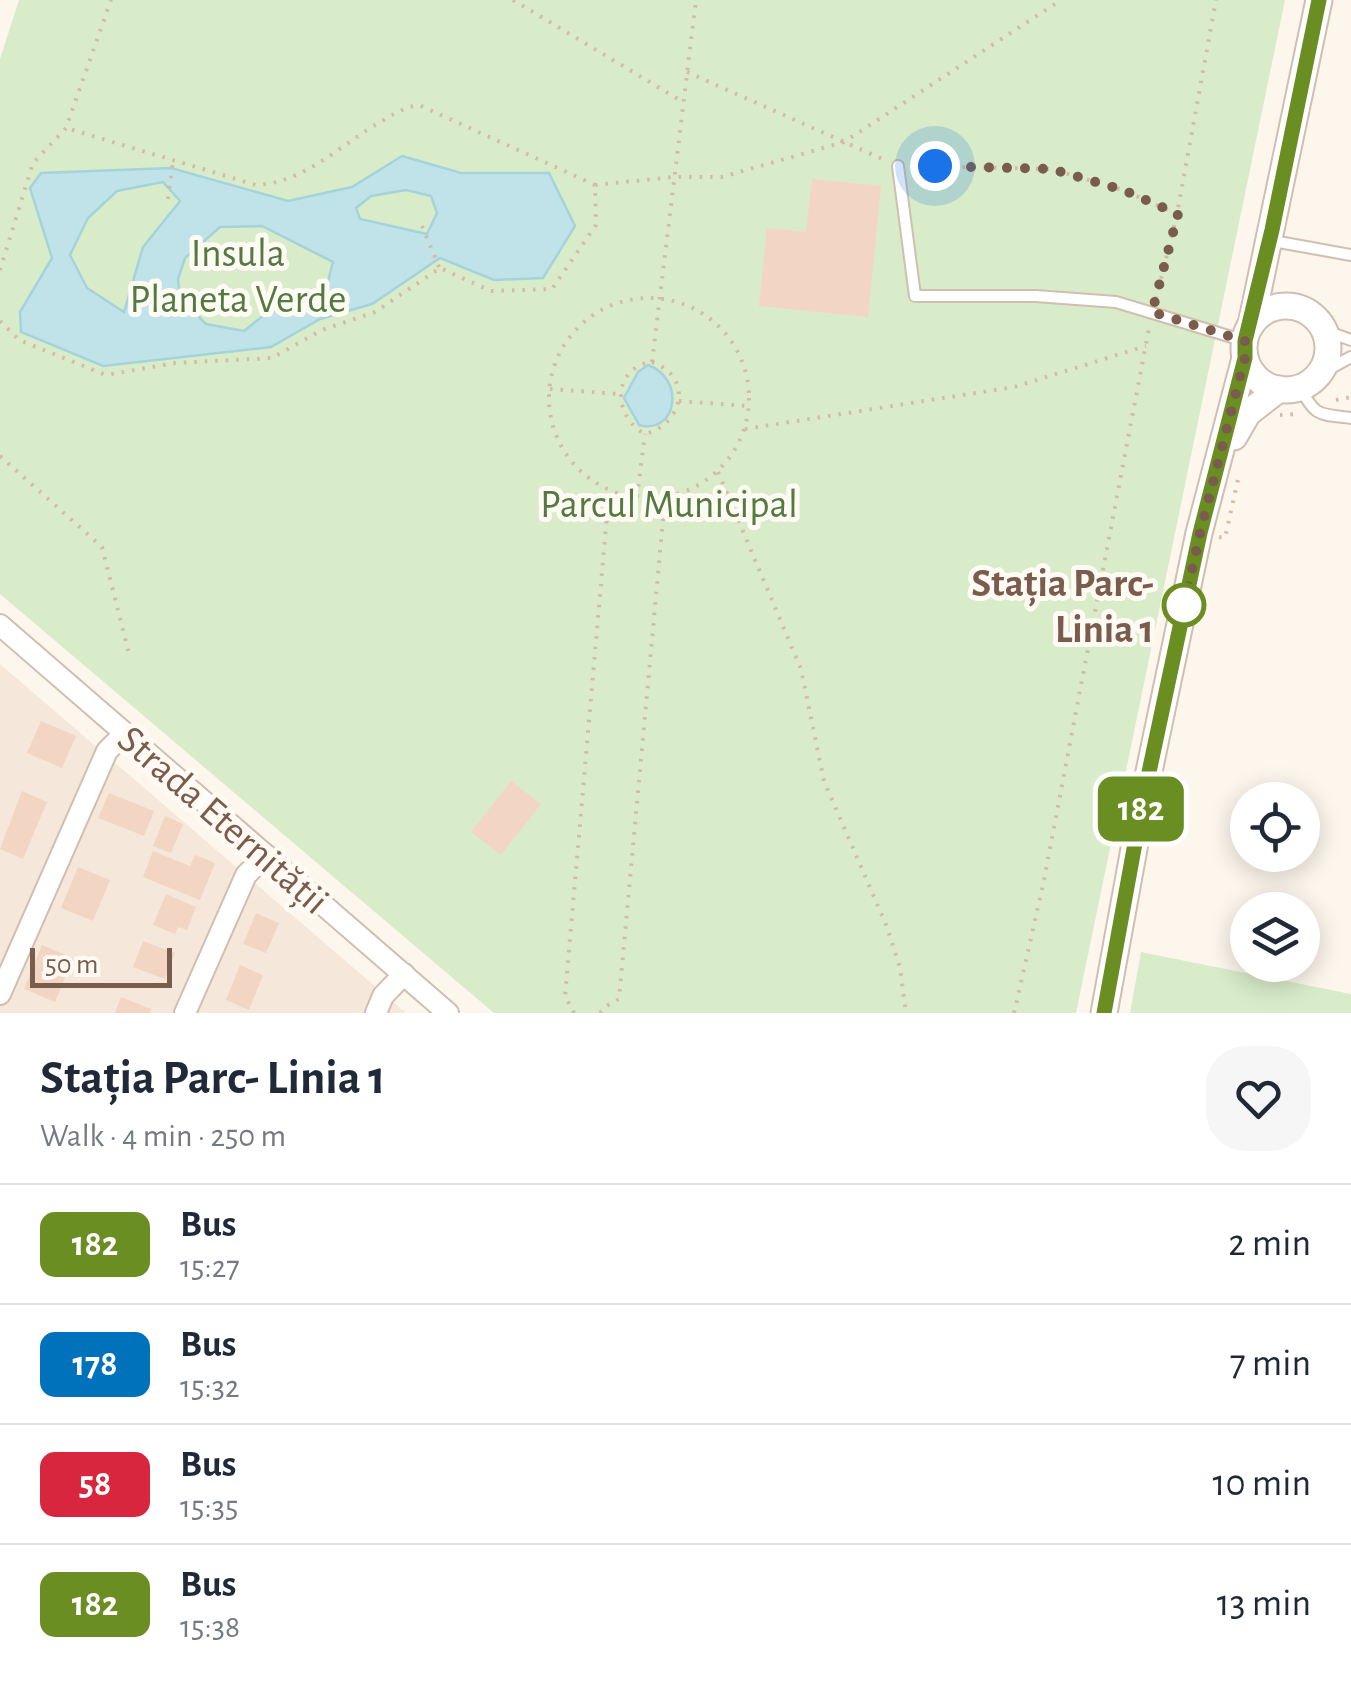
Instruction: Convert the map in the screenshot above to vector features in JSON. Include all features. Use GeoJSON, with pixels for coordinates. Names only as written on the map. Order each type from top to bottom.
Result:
{"type":"FeatureCollection","features":[{"type":"Feature","properties":{"kind":"street"},"geometry":{"type":"LineString","coordinates":[[1230,463],[1247,341],[1319,0]]}},
{"type":"Feature","properties":{"kind":"street"},"geometry":{"type":"LineString","coordinates":[[1104,1013],[1142,805],[1200,533],[1248,412],[1302,390],[1324,364],[1327,340],[1274,270],[1272,236]]}},
{"type":"Feature","properties":{"kind":"street"},"geometry":{"type":"LineString","coordinates":[[1247,341],[1270,309],[1305,313]]}},
{"type":"Feature","properties":{"kind":"street"},"geometry":{"type":"LineString","coordinates":[[1247,341],[1257,378],[1302,390]]}},
{"type":"Feature","properties":{"kind":"street","name":"Strada Eternității"},"geometry":{"type":"LineString","coordinates":[[0,625],[448,1013]]}},
{"type":"Feature","properties":{"kind":"street"},"geometry":{"type":"LineString","coordinates":[[0,994],[107,751],[124,734]]}},
{"type":"Feature","properties":{"kind":"street"},"geometry":{"type":"LineString","coordinates":[[185,1013],[246,875],[266,854]]}},
{"type":"Feature","properties":{"kind":"street"},"geometry":{"type":"LineString","coordinates":[[376,1013],[383,996],[404,974]]}},
{"type":"Feature","properties":{"kind":"lane"},"geometry":{"type":"LineString","coordinates":[[898,166],[915,296],[1036,296],[1116,302],[1247,341]]}},
{"type":"Feature","properties":{"kind":"lane"},"geometry":{"type":"LineString","coordinates":[[1272,236],[1351,255]]}},
{"type":"Feature","properties":{"kind":"lane"},"geometry":{"type":"LineString","coordinates":[[1305,313],[1326,330],[1351,340]]}},
{"type":"Feature","properties":{"kind":"lane"},"geometry":{"type":"LineString","coordinates":[[1351,357],[1302,390],[1320,415],[1351,418]]}},
{"type":"Feature","properties":{"kind":"path"},"geometry":{"type":"LineString","coordinates":[[0,270],[33,162],[66,128],[111,0]]}},
{"type":"Feature","properties":{"kind":"path"},"geometry":{"type":"LineString","coordinates":[[513,0],[683,102]]}},
{"type":"Feature","properties":{"kind":"path"},"geometry":{"type":"LineString","coordinates":[[652,362],[696,0]]}},
{"type":"Feature","properties":{"kind":"path"},"geometry":{"type":"LineString","coordinates":[[66,128],[256,185],[274,184],[291,180],[373,126],[408,106],[418,105],[595,185],[674,177],[722,177],[844,142],[1061,0]]}},
{"type":"Feature","properties":{"kind":"path"},"geometry":{"type":"LineString","coordinates":[[1014,1013],[1043,885],[1152,312],[1178,214],[1216,0]]}},
{"type":"Feature","properties":{"kind":"path"},"geometry":{"type":"LineString","coordinates":[[687,72],[898,166],[1051,169],[1123,190],[1178,214]]}},
{"type":"Feature","properties":{"kind":"path"},"geometry":{"type":"LineString","coordinates":[[168,199],[174,161]]}},
{"type":"Feature","properties":{"kind":"path"},"geometry":{"type":"LineString","coordinates":[[422,226],[440,268],[492,291],[552,290],[596,225],[595,185]]}},
{"type":"Feature","properties":{"kind":"path"},"geometry":{"type":"LineString","coordinates":[[0,321],[19,340],[106,375],[174,363],[272,358],[322,330],[376,312],[440,268]]}},
{"type":"Feature","properties":{"kind":"path"},"geometry":{"type":"LineString","coordinates":[[631,299],[660,299],[687,304],[714,320],[734,344],[747,373],[750,406],[734,452],[718,471],[700,484],[665,498],[637,497],[610,492],[576,466],[560,443],[551,417],[550,389],[555,364],[567,340],[584,321],[606,307],[631,299]]}},
{"type":"Feature","properties":{"kind":"path"},"geometry":{"type":"LineString","coordinates":[[744,429],[1014,386],[1146,346]]}},
{"type":"Feature","properties":{"kind":"path"},"geometry":{"type":"LineString","coordinates":[[652,362],[672,374],[679,401],[669,423],[659,431],[645,434],[626,418],[618,394],[640,364],[652,362]]}},
{"type":"Feature","properties":{"kind":"path"},"geometry":{"type":"LineString","coordinates":[[550,389],[618,394]]}},
{"type":"Feature","properties":{"kind":"path"},"geometry":{"type":"LineString","coordinates":[[1273,416],[1304,414],[1302,390]]}},
{"type":"Feature","properties":{"kind":"path"},"geometry":{"type":"LineString","coordinates":[[679,401],[750,406]]}},
{"type":"Feature","properties":{"kind":"path"},"geometry":{"type":"LineString","coordinates":[[637,497],[645,434]]}},
{"type":"Feature","properties":{"kind":"path"},"geometry":{"type":"LineString","coordinates":[[0,456],[102,548],[129,654]]}},
{"type":"Feature","properties":{"kind":"path"},"geometry":{"type":"LineString","coordinates":[[1200,533],[1225,538],[1230,463]]}},
{"type":"Feature","properties":{"kind":"path"},"geometry":{"type":"LineString","coordinates":[[718,471],[801,669],[824,781],[888,927],[900,968],[906,1013]]}},
{"type":"Feature","properties":{"kind":"path"},"geometry":{"type":"LineString","coordinates":[[574,1013],[564,996],[610,492]]}},
{"type":"Feature","properties":{"kind":"path"},"geometry":{"type":"LineString","coordinates":[[600,1013],[619,999],[665,498]]}},
{"type":"Feature","properties":{"kind":"shaded area"},"geometry":{"type":"Polygon","coordinates":[[[0,664],[406,1013],[0,1013],[0,664]]]}},
{"type":"Feature","properties":{"kind":"green space","name":"Parcul Municipal"},"geometry":{"type":"Polygon","coordinates":[[[19,0],[1285,0],[1076,1013],[494,1013],[0,594],[0,59],[19,0]]]}},
{"type":"Feature","properties":{"kind":"green space"},"geometry":{"type":"Polygon","coordinates":[[[1141,952],[1230,970],[1230,982],[1291,982],[1351,994],[1351,1013],[1130,1013],[1141,952]]]}},
{"type":"Feature","properties":{"kind":"water"},"geometry":{"type":"Polygon","coordinates":[[[402,156],[461,173],[549,173],[575,226],[543,278],[494,280],[440,258],[372,304],[320,319],[271,347],[103,366],[21,332],[20,312],[52,258],[30,188],[41,173],[171,168],[288,201],[352,187],[402,156]],[[163,182],[117,191],[88,218],[70,255],[87,288],[124,312],[143,247],[180,201],[163,182]],[[406,190],[371,196],[356,208],[360,219],[427,234],[437,213],[431,196],[406,190]],[[262,226],[220,227],[185,258],[178,279],[180,298],[206,324],[244,331],[284,299],[326,289],[333,262],[262,226]]]}},
{"type":"Feature","properties":{"kind":"water"},"geometry":{"type":"Polygon","coordinates":[[[648,365],[660,372],[672,393],[669,414],[652,426],[639,425],[624,398],[638,372],[648,365]]]}},
{"type":"Feature","properties":{"kind":"building"},"geometry":{"type":"Polygon","coordinates":[[[812,179],[881,186],[868,317],[759,306],[767,228],[806,232],[812,179]]]}},
{"type":"Feature","properties":{"kind":"building"},"geometry":{"type":"Polygon","coordinates":[[[41,721],[76,736],[62,768],[27,753],[41,721]]]}},
{"type":"Feature","properties":{"kind":"building"},"geometry":{"type":"Polygon","coordinates":[[[511,781],[541,804],[501,855],[471,832],[511,781]]]}},
{"type":"Feature","properties":{"kind":"building"},"geometry":{"type":"Polygon","coordinates":[[[22,791],[47,802],[23,859],[0,849],[22,791]]]}},
{"type":"Feature","properties":{"kind":"building"},"geometry":{"type":"Polygon","coordinates":[[[109,793],[154,811],[144,836],[98,818],[109,793]]]}},
{"type":"Feature","properties":{"kind":"building"},"geometry":{"type":"Polygon","coordinates":[[[165,816],[183,824],[171,853],[153,846],[165,816]]]}},
{"type":"Feature","properties":{"kind":"building"},"geometry":{"type":"Polygon","coordinates":[[[153,851],[190,866],[195,855],[215,863],[200,900],[143,877],[153,851]]]}},
{"type":"Feature","properties":{"kind":"building"},"geometry":{"type":"Polygon","coordinates":[[[78,867],[110,880],[93,921],[61,908],[78,867]]]}},
{"type":"Feature","properties":{"kind":"building"},"geometry":{"type":"Polygon","coordinates":[[[166,894],[196,907],[187,930],[178,927],[175,934],[153,925],[166,894]]]}},
{"type":"Feature","properties":{"kind":"building"},"geometry":{"type":"Polygon","coordinates":[[[256,913],[279,923],[266,953],[243,944],[256,913]]]}},
{"type":"Feature","properties":{"kind":"building"},"geometry":{"type":"Polygon","coordinates":[[[143,941],[175,953],[165,979],[133,967],[143,941]]]}},
{"type":"Feature","properties":{"kind":"building"},"geometry":{"type":"Polygon","coordinates":[[[42,945],[73,958],[55,1002],[24,989],[42,945]]]}},
{"type":"Feature","properties":{"kind":"building"},"geometry":{"type":"Polygon","coordinates":[[[240,965],[263,975],[249,1010],[226,1000],[240,965]]]}},
{"type":"Feature","properties":{"kind":"building"},"geometry":{"type":"Polygon","coordinates":[[[121,997],[151,1009],[150,1013],[115,1013],[121,997]]]}},
{"type":"Feature","properties":{"kind":"bus line","name":"182"},"geometry":{"type":"LineString","coordinates":[[1104,1013],[1191,572],[1245,358],[1245,341],[1319,0]]}},
{"type":"Feature","properties":{"kind":"place","name":"Stația Parc- Linia 1"},"geometry":{"type":"Point","coordinates":[1184,605]}},
{"type":"Feature","properties":{"kind":"route"},"geometry":{"type":"LineString","coordinates":[[935,166],[1051,169],[1123,190],[1178,214],[1152,312],[1245,341],[1245,358],[1183,611],[1184,605]]}},
{"type":"Feature","properties":{"kind":"park label","name":"Insula Planeta Verde"},"geometry":{"type":"Point","coordinates":[238,275]}}]}
